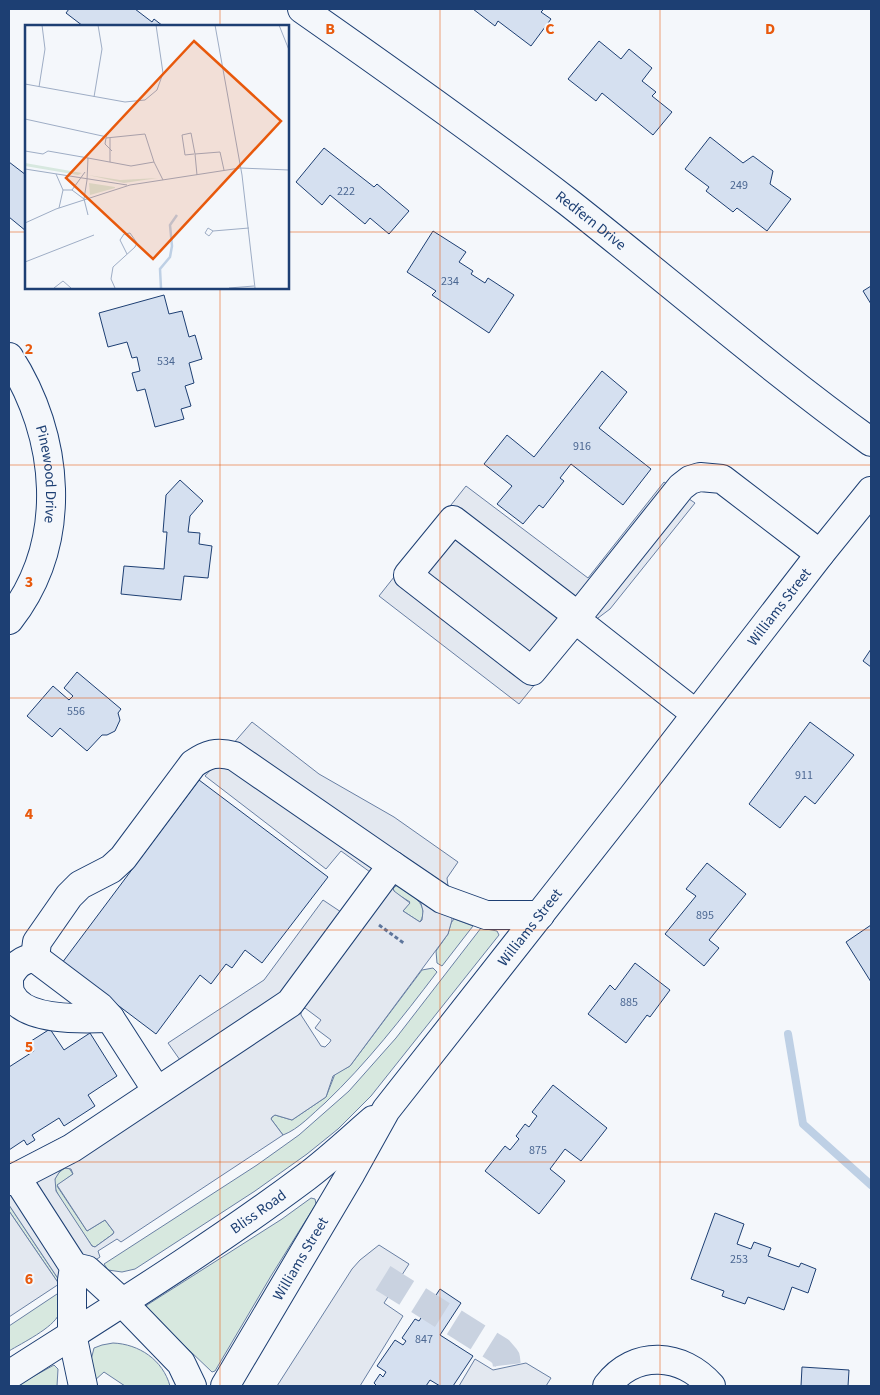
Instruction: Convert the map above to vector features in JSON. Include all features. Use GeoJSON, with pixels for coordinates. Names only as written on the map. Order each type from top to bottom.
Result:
{"type":"FeatureCollection","features":[{"type":"Feature","properties":{"kind":"main road","name":"Redfern Drive"},"geometry":{"type":"LineString","coordinates":[[302,9],[475,131],[570,204],[741,343],[871,442]]}},
{"type":"Feature","properties":{"kind":"main road","name":"Pinewood Drive"},"geometry":{"type":"LineString","coordinates":[[9,357],[26,386],[43,430],[52,489],[50,518],[35,575],[25,596],[9,620]]}},
{"type":"Feature","properties":{"kind":"main road"},"geometry":{"type":"LineString","coordinates":[[696,714],[576,618],[452,520],[408,575],[532,671],[576,618],[681,487],[690,480],[700,477],[722,479],[820,554]]}},
{"type":"Feature","properties":{"kind":"main road","name":"Williams Street"},"geometry":{"type":"LineString","coordinates":[[225,1386],[351,1174],[386,1110],[871,491]]}},
{"type":"Feature","properties":{"kind":"main road"},"geometry":{"type":"LineString","coordinates":[[110,1018],[76,1019],[38,1014],[21,1006],[11,994],[15,970],[69,896],[80,885],[111,869],[123,858],[193,764],[206,755],[222,753],[234,756],[442,899],[486,915],[540,915]]}},
{"type":"Feature","properties":{"kind":"main road"},"geometry":{"type":"LineString","coordinates":[[192,1386],[181,1363],[122,1302],[87,1270],[74,1267],[13,1179],[72,1148],[290,1003],[392,865]]}},
{"type":"Feature","properties":{"kind":"main road"},"geometry":{"type":"LineString","coordinates":[[15,970],[100,1007],[110,1018],[157,1091]]}},
{"type":"Feature","properties":{"kind":"main road","name":"Bliss Road"},"geometry":{"type":"LineString","coordinates":[[9,1375],[251,1217],[301,1181],[386,1110]]}},
{"type":"Feature","properties":{"kind":"main road"},"geometry":{"type":"LineString","coordinates":[[74,1267],[72,1280],[72,1334],[83,1386]]}},
{"type":"Feature","properties":{"kind":"main road"},"geometry":{"type":"LineString","coordinates":[[607,1386],[624,1369],[640,1362],[656,1359],[688,1366],[702,1376],[711,1386]]}},
{"type":"Feature","properties":{"kind":"path"},"geometry":{"type":"LineString","coordinates":[[377,924],[405,944]]}},
{"type":"Feature","properties":{"kind":"shaded area"},"geometry":{"type":"Polygon","coordinates":[[[664,482],[695,503],[610,609],[574,636],[519,704],[379,596],[466,486],[588,578],[664,482]]]}},
{"type":"Feature","properties":{"kind":"shaded area"},"geometry":{"type":"Polygon","coordinates":[[[252,722],[319,774],[394,817],[458,862],[447,878],[452,920],[448,934],[350,1066],[333,1076],[326,1097],[292,1120],[275,1115],[272,1117],[271,1119],[283,1135],[121,1242],[117,1239],[98,1251],[100,1257],[61,1283],[9,1205],[9,1165],[70,1133],[180,1060],[168,1043],[264,980],[323,900],[341,912],[370,872],[341,851],[326,869],[205,776],[252,722]],[[399,884],[393,888],[394,891],[410,903],[403,911],[420,922],[423,911],[420,900],[399,884]],[[305,1008],[301,1015],[321,1046],[325,1047],[331,1040],[315,1028],[321,1020],[305,1008]],[[65,1168],[60,1171],[55,1179],[56,1191],[92,1246],[95,1247],[114,1232],[105,1220],[87,1231],[57,1185],[73,1174],[71,1169],[65,1168]]]}},
{"type":"Feature","properties":{"kind":"shaded area"},"geometry":{"type":"Polygon","coordinates":[[[397,885],[418,900],[423,910],[420,922],[403,911],[410,902],[394,892],[393,888],[397,885]]]}},
{"type":"Feature","properties":{"kind":"shaded area"},"geometry":{"type":"Polygon","coordinates":[[[454,919],[473,926],[442,966],[437,963],[436,951],[448,934],[454,919]]]}},
{"type":"Feature","properties":{"kind":"shaded area"},"geometry":{"type":"Polygon","coordinates":[[[481,928],[497,931],[499,935],[371,1096],[338,1129],[255,1191],[135,1269],[122,1272],[108,1270],[104,1264],[257,1165],[299,1135],[349,1091],[396,1038],[481,928]]]}},
{"type":"Feature","properties":{"kind":"shaded area"},"geometry":{"type":"Polygon","coordinates":[[[433,968],[437,972],[370,1056],[325,1103],[305,1121],[283,1135],[271,1119],[272,1117],[275,1115],[292,1120],[326,1097],[335,1074],[350,1066],[422,970],[433,968]]]}},
{"type":"Feature","properties":{"kind":"shaded area"},"geometry":{"type":"Polygon","coordinates":[[[65,1168],[69,1168],[73,1174],[57,1186],[87,1231],[105,1220],[114,1232],[95,1247],[92,1246],[65,1206],[54,1184],[59,1173],[65,1168]]]}},
{"type":"Feature","properties":{"kind":"shaded area"},"geometry":{"type":"Polygon","coordinates":[[[311,1198],[315,1199],[316,1204],[215,1371],[212,1372],[145,1308],[311,1198]]]}},
{"type":"Feature","properties":{"kind":"shaded area"},"geometry":{"type":"Polygon","coordinates":[[[9,1205],[61,1283],[59,1284],[9,1211],[9,1205]]]}},
{"type":"Feature","properties":{"kind":"shaded area"},"geometry":{"type":"Polygon","coordinates":[[[9,1211],[59,1284],[9,1317],[9,1211]]]}},
{"type":"Feature","properties":{"kind":"shaded area"},"geometry":{"type":"Polygon","coordinates":[[[379,1245],[409,1264],[384,1303],[403,1316],[360,1386],[277,1386],[352,1269],[379,1245]]]}},
{"type":"Feature","properties":{"kind":"shaded area"},"geometry":{"type":"Polygon","coordinates":[[[63,1290],[61,1308],[56,1319],[37,1335],[9,1351],[9,1326],[63,1290]]]}},
{"type":"Feature","properties":{"kind":"shaded area"},"geometry":{"type":"Polygon","coordinates":[[[113,1343],[132,1346],[149,1355],[162,1368],[170,1386],[125,1386],[104,1372],[94,1381],[88,1372],[94,1348],[113,1343]]]}},
{"type":"Feature","properties":{"kind":"shaded area"},"geometry":{"type":"Polygon","coordinates":[[[475,1359],[493,1370],[526,1363],[551,1378],[546,1386],[459,1386],[475,1359]]]}},
{"type":"Feature","properties":{"kind":"shaded area"},"geometry":{"type":"Polygon","coordinates":[[[54,1365],[58,1369],[57,1386],[16,1386],[54,1365]]]}},
{"type":"Feature","properties":{"kind":"building"},"geometry":{"type":"Polygon","coordinates":[[[69,9],[135,9],[152,22],[154,19],[162,25],[82,25],[66,13],[69,9]]]}},
{"type":"Feature","properties":{"kind":"building"},"geometry":{"type":"Polygon","coordinates":[[[473,9],[544,9],[541,12],[551,19],[531,46],[498,21],[495,26],[473,9]]]}},
{"type":"Feature","properties":{"kind":"building"},"geometry":{"type":"Polygon","coordinates":[[[599,41],[621,59],[629,49],[652,68],[642,81],[656,92],[652,96],[672,112],[653,135],[602,93],[596,101],[568,79],[599,41]]]}},
{"type":"Feature","properties":{"kind":"building"},"geometry":{"type":"Polygon","coordinates":[[[710,137],[743,163],[753,156],[773,171],[770,184],[791,199],[767,231],[737,208],[733,212],[706,191],[709,187],[685,169],[710,137]]]}},
{"type":"Feature","properties":{"kind":"building"},"geometry":{"type":"Polygon","coordinates":[[[324,148],[374,187],[377,184],[409,211],[389,234],[370,218],[365,224],[330,195],[322,205],[296,182],[324,148]]]}},
{"type":"Feature","properties":{"kind":"building"},"geometry":{"type":"Polygon","coordinates":[[[9,162],[25,174],[25,230],[9,217],[9,162]]]}},
{"type":"Feature","properties":{"kind":"building"},"geometry":{"type":"Polygon","coordinates":[[[433,231],[466,252],[459,262],[473,271],[471,274],[485,283],[488,278],[514,295],[489,333],[432,295],[436,291],[407,272],[433,231]]]}},
{"type":"Feature","properties":{"kind":"building"},"geometry":{"type":"Polygon","coordinates":[[[871,286],[871,304],[863,291],[871,286]]]}},
{"type":"Feature","properties":{"kind":"building"},"geometry":{"type":"Polygon","coordinates":[[[164,295],[169,314],[182,311],[189,337],[195,335],[202,359],[189,363],[194,383],[185,386],[191,406],[181,409],[184,419],[155,427],[145,389],[137,391],[132,373],[140,371],[137,357],[132,358],[127,342],[108,347],[99,313],[164,295]]]}},
{"type":"Feature","properties":{"kind":"building"},"geometry":{"type":"Polygon","coordinates":[[[602,371],[627,392],[599,428],[651,469],[623,505],[571,464],[560,478],[564,481],[543,508],[539,505],[523,524],[497,504],[512,486],[484,464],[507,435],[534,457],[602,371]]]}},
{"type":"Feature","properties":{"kind":"building"},"geometry":{"type":"Polygon","coordinates":[[[180,480],[203,501],[190,516],[188,532],[200,533],[199,544],[212,546],[208,578],[184,576],[181,600],[121,594],[124,566],[164,569],[167,532],[163,532],[166,495],[180,480]]]}},
{"type":"Feature","properties":{"kind":"building"},"geometry":{"type":"Polygon","coordinates":[[[871,649],[871,667],[863,661],[871,649]]]}},
{"type":"Feature","properties":{"kind":"building"},"geometry":{"type":"Polygon","coordinates":[[[77,672],[121,709],[118,713],[120,720],[115,731],[102,735],[87,751],[60,728],[52,737],[27,716],[53,686],[69,700],[73,696],[64,688],[77,672]]]}},
{"type":"Feature","properties":{"kind":"building"},"geometry":{"type":"Polygon","coordinates":[[[810,722],[854,755],[815,804],[805,796],[780,828],[749,804],[810,722]]]}},
{"type":"Feature","properties":{"kind":"building"},"geometry":{"type":"Polygon","coordinates":[[[199,780],[328,877],[262,963],[245,950],[232,968],[226,964],[211,984],[200,975],[156,1034],[62,963],[199,780]]]}},
{"type":"Feature","properties":{"kind":"building"},"geometry":{"type":"Polygon","coordinates":[[[707,863],[746,894],[709,940],[719,948],[704,966],[665,934],[696,896],[686,889],[707,863]]]}},
{"type":"Feature","properties":{"kind":"building"},"geometry":{"type":"Polygon","coordinates":[[[871,925],[871,982],[846,942],[871,925]]]}},
{"type":"Feature","properties":{"kind":"building"},"geometry":{"type":"Polygon","coordinates":[[[635,963],[670,990],[650,1017],[647,1015],[626,1043],[588,1014],[610,985],[615,990],[635,963]]]}},
{"type":"Feature","properties":{"kind":"building"},"geometry":{"type":"Polygon","coordinates":[[[50,1029],[64,1050],[90,1033],[117,1076],[88,1095],[95,1106],[64,1126],[59,1118],[32,1135],[35,1140],[27,1145],[24,1140],[9,1150],[9,1067],[34,1051],[28,1043],[50,1029]]]}},
{"type":"Feature","properties":{"kind":"building"},"geometry":{"type":"Polygon","coordinates":[[[553,1085],[607,1128],[581,1161],[565,1149],[550,1169],[565,1181],[539,1214],[485,1171],[505,1146],[510,1150],[519,1139],[516,1136],[525,1124],[529,1127],[537,1116],[532,1112],[553,1085]]]}},
{"type":"Feature","properties":{"kind":"building"},"geometry":{"type":"Polygon","coordinates":[[[715,1213],[744,1224],[737,1244],[751,1249],[754,1242],[771,1248],[768,1256],[799,1267],[801,1263],[816,1269],[808,1293],[792,1287],[784,1310],[748,1297],[745,1304],[722,1296],[724,1291],[691,1279],[715,1213]]]}},
{"type":"Feature","properties":{"kind":"building"},"geometry":{"type":"Polygon","coordinates":[[[440,1289],[461,1303],[440,1335],[473,1356],[453,1386],[440,1386],[430,1380],[426,1386],[377,1386],[374,1383],[380,1374],[383,1377],[386,1372],[377,1366],[395,1340],[403,1345],[406,1341],[402,1338],[415,1319],[419,1321],[440,1289]]]}},
{"type":"Feature","properties":{"kind":"building"},"geometry":{"type":"Polygon","coordinates":[[[802,1367],[849,1370],[848,1386],[801,1386],[802,1367]]]}},
{"type":"Feature","properties":{"kind":"waterway"},"geometry":{"type":"LineString","coordinates":[[788,1034],[803,1124],[871,1185]]}},
{"type":"Feature","properties":{"kind":"tunnel"},"geometry":{"type":"LineString","coordinates":[[383,1278],[500,1351],[506,1358],[507,1367]]}}]}
